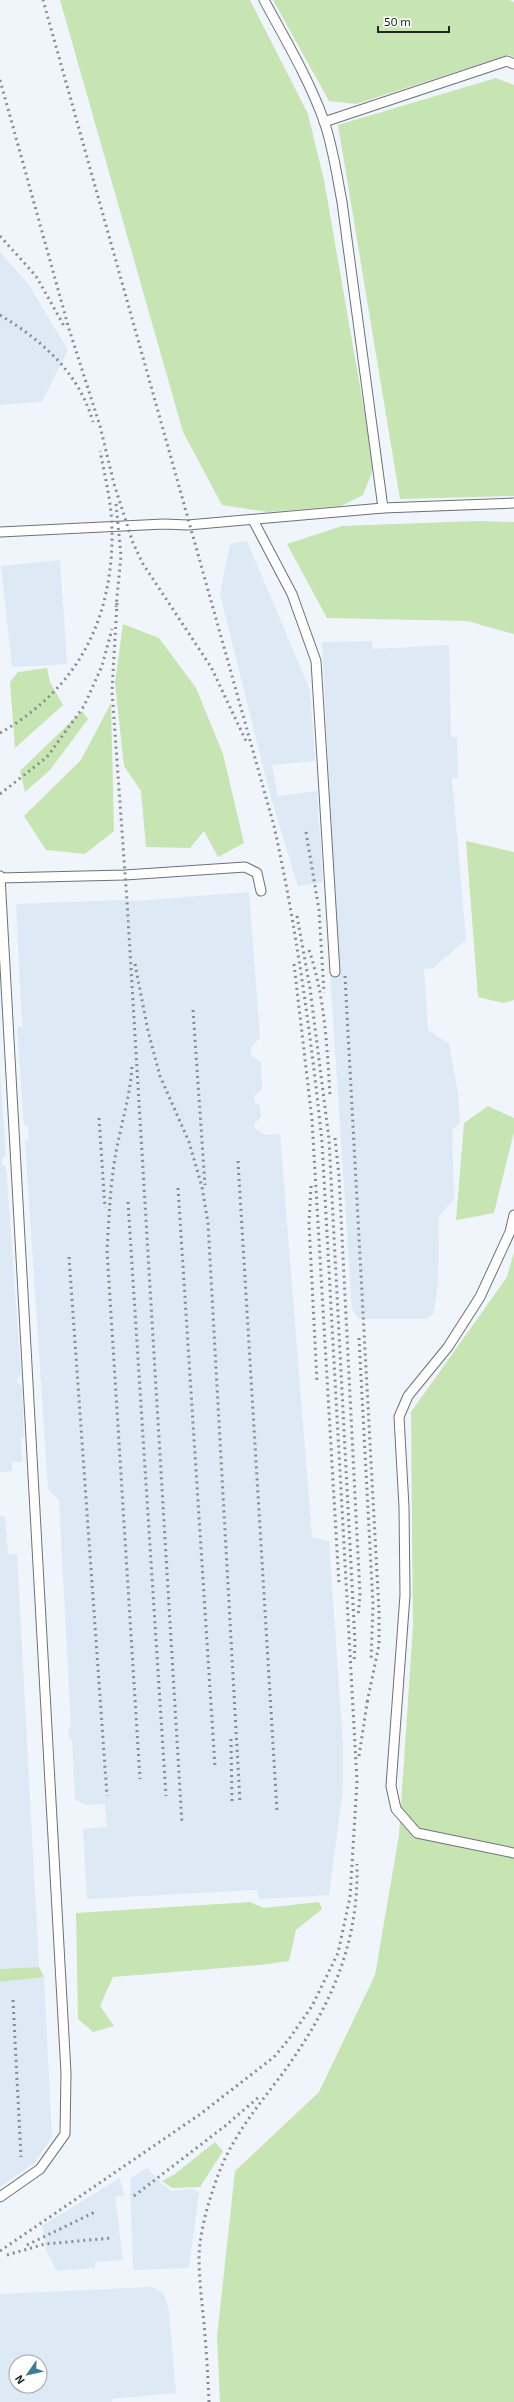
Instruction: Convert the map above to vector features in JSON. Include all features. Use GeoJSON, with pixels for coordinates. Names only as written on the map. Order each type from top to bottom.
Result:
{"type":"FeatureCollection","features":[{"type":"Feature","properties":{"kind":"street"},"geometry":{"type":"LineString","coordinates":[[264,0],[301,70],[324,122],[342,202],[383,508]]}},
{"type":"Feature","properties":{"kind":"street"},"geometry":{"type":"LineString","coordinates":[[324,122],[507,61],[514,64]]}},
{"type":"Feature","properties":{"kind":"street"},"geometry":{"type":"LineString","coordinates":[[0,532],[164,524],[188,525],[383,508],[514,503]]}},
{"type":"Feature","properties":{"kind":"street"},"geometry":{"type":"LineString","coordinates":[[253,520],[292,594],[316,661],[335,972]]}},
{"type":"Feature","properties":{"kind":"street"},"geometry":{"type":"LineString","coordinates":[[0,2196],[40,2169],[65,2134],[66,2073],[0,877],[125,875],[245,867],[257,873],[261,891]]}},
{"type":"Feature","properties":{"kind":"street"},"geometry":{"type":"LineString","coordinates":[[514,1215],[510,1232],[480,1297],[448,1347],[408,1396],[399,1417],[404,1507],[404,1595],[391,1786],[396,1809],[417,1833],[514,1853]]}},
{"type":"Feature","properties":{"kind":"shaded area"},"geometry":{"type":"Polygon","coordinates":[[[0,252],[28,284],[68,350],[42,402],[0,405],[0,252]]]}},
{"type":"Feature","properties":{"kind":"shaded area"},"geometry":{"type":"Polygon","coordinates":[[[247,541],[310,690],[315,761],[272,765],[278,796],[317,791],[323,882],[298,886],[271,798],[220,594],[230,544],[247,541]]]}},
{"type":"Feature","properties":{"kind":"shaded area"},"geometry":{"type":"Polygon","coordinates":[[[60,560],[67,664],[12,667],[1,566],[60,560]]]}},
{"type":"Feature","properties":{"kind":"shaded area"},"geometry":{"type":"Polygon","coordinates":[[[372,641],[373,649],[449,645],[451,737],[457,737],[458,778],[452,778],[466,940],[433,968],[424,969],[428,1030],[449,1044],[458,1093],[460,1123],[452,1130],[454,1199],[439,1217],[438,1282],[434,1313],[427,1319],[359,1319],[352,1309],[330,972],[339,971],[322,642],[372,641]]]}},
{"type":"Feature","properties":{"kind":"shaded area"},"geometry":{"type":"Polygon","coordinates":[[[249,892],[260,1037],[251,1048],[251,1055],[261,1062],[262,1089],[254,1096],[255,1103],[260,1106],[261,1117],[254,1124],[255,1129],[266,1135],[280,1134],[312,1537],[329,1541],[343,1744],[343,1788],[329,1895],[259,1899],[257,1890],[87,1899],[83,1829],[107,1827],[105,1804],[87,1805],[75,1800],[72,1741],[68,1730],[71,1725],[59,1500],[48,1489],[25,1142],[29,1139],[28,1127],[24,1125],[17,1027],[22,1026],[16,904],[122,900],[135,901],[249,892]]]}},
{"type":"Feature","properties":{"kind":"shaded area"},"geometry":{"type":"Polygon","coordinates":[[[0,1070],[6,1156],[2,1158],[2,1165],[6,1166],[21,1375],[17,1378],[17,1383],[22,1386],[24,1438],[21,1438],[22,1462],[12,1462],[12,1471],[0,1472],[0,1070]]]}},
{"type":"Feature","properties":{"kind":"shaded area"},"geometry":{"type":"Polygon","coordinates":[[[0,1516],[5,1516],[8,1554],[17,1554],[39,1967],[0,1969],[0,1516]]]}},
{"type":"Feature","properties":{"kind":"shaded area"},"geometry":{"type":"Polygon","coordinates":[[[44,1977],[52,2137],[34,2163],[0,2187],[0,1982],[44,1977]]]}},
{"type":"Feature","properties":{"kind":"shaded area"},"geometry":{"type":"Polygon","coordinates":[[[147,2168],[162,2184],[172,2191],[191,2189],[199,2192],[189,2268],[133,2270],[130,2179],[147,2168]]]}},
{"type":"Feature","properties":{"kind":"shaded area"},"geometry":{"type":"Polygon","coordinates":[[[120,2178],[124,2195],[115,2197],[123,2260],[95,2262],[95,2268],[57,2271],[46,2250],[42,2226],[120,2178]]]}},
{"type":"Feature","properties":{"kind":"shaded area"},"geometry":{"type":"Polygon","coordinates":[[[152,2287],[163,2293],[169,2310],[176,2393],[112,2399],[112,2402],[0,2402],[0,2294],[152,2287]]]}},
{"type":"Feature","properties":{"kind":"green space"},"geometry":{"type":"Polygon","coordinates":[[[60,0],[250,0],[308,114],[324,180],[374,467],[363,495],[341,506],[268,512],[222,505],[183,432],[60,0]]]}},
{"type":"Feature","properties":{"kind":"green space"},"geometry":{"type":"Polygon","coordinates":[[[273,0],[509,0],[514,2],[514,57],[508,55],[356,104],[329,101],[273,0]]]}},
{"type":"Feature","properties":{"kind":"green space"},"geometry":{"type":"Polygon","coordinates":[[[496,78],[514,85],[514,496],[400,499],[338,125],[496,78]]]}},
{"type":"Feature","properties":{"kind":"green space"},"geometry":{"type":"Polygon","coordinates":[[[477,521],[514,522],[514,634],[467,621],[327,618],[287,544],[342,526],[477,521]]]}},
{"type":"Feature","properties":{"kind":"green space"},"geometry":{"type":"Polygon","coordinates":[[[123,624],[159,638],[196,688],[223,754],[244,843],[218,857],[204,831],[190,848],[146,847],[141,791],[124,766],[115,683],[123,624]]]}},
{"type":"Feature","properties":{"kind":"green space"},"geometry":{"type":"Polygon","coordinates":[[[47,668],[50,682],[63,705],[15,748],[10,682],[18,672],[47,668]]]}},
{"type":"Feature","properties":{"kind":"green space"},"geometry":{"type":"Polygon","coordinates":[[[111,703],[114,831],[85,854],[46,850],[24,816],[81,760],[111,703]]]}},
{"type":"Feature","properties":{"kind":"green space"},"geometry":{"type":"Polygon","coordinates":[[[82,711],[88,719],[50,770],[25,792],[20,771],[82,711]]]}},
{"type":"Feature","properties":{"kind":"green space"},"geometry":{"type":"Polygon","coordinates":[[[466,841],[514,852],[514,1000],[503,1003],[478,997],[466,841]]]}},
{"type":"Feature","properties":{"kind":"green space"},"geometry":{"type":"Polygon","coordinates":[[[488,1106],[514,1118],[514,1132],[494,1213],[456,1220],[464,1123],[488,1106]]]}},
{"type":"Feature","properties":{"kind":"green space"},"geometry":{"type":"Polygon","coordinates":[[[514,1252],[514,2402],[220,2402],[217,2337],[235,2171],[319,2092],[375,1975],[399,1835],[413,1626],[411,1412],[507,1277],[514,1252]]]}},
{"type":"Feature","properties":{"kind":"green space"},"geometry":{"type":"Polygon","coordinates":[[[250,1902],[264,1908],[319,1902],[322,1909],[296,1930],[289,1961],[260,1965],[113,1977],[100,2006],[114,2026],[93,2032],[78,2019],[76,1913],[250,1902]]]}},
{"type":"Feature","properties":{"kind":"green space"},"geometry":{"type":"Polygon","coordinates":[[[39,1967],[44,1977],[0,1982],[0,1969],[39,1967]]]}},
{"type":"Feature","properties":{"kind":"green space"},"geometry":{"type":"Polygon","coordinates":[[[215,2142],[223,2151],[200,2187],[172,2188],[162,2181],[175,2174],[215,2142]]]}},
{"type":"Feature","properties":{"kind":"railway"},"geometry":{"type":"LineString","coordinates":[[0,2251],[199,2115],[274,2057],[289,2039],[312,2006],[338,1953],[350,1897],[357,1782],[322,1142],[308,1023],[290,904],[274,826],[43,0]]}},
{"type":"Feature","properties":{"kind":"railway"},"geometry":{"type":"LineString","coordinates":[[0,80],[69,329],[100,426],[114,484],[133,543],[143,564],[211,667],[246,741]]}},
{"type":"Feature","properties":{"kind":"railway"},"geometry":{"type":"LineString","coordinates":[[0,236],[36,276],[64,326]]}},
{"type":"Feature","properties":{"kind":"railway"},"geometry":{"type":"LineString","coordinates":[[0,315],[45,347],[69,373],[87,404],[93,422]]}},
{"type":"Feature","properties":{"kind":"railway"},"geometry":{"type":"LineString","coordinates":[[0,733],[28,715],[52,694],[71,671],[87,646],[99,619],[107,590],[111,559],[112,526],[109,498],[100,451]]}},
{"type":"Feature","properties":{"kind":"railway"},"geometry":{"type":"LineString","coordinates":[[116,504],[121,556],[116,607]]}},
{"type":"Feature","properties":{"kind":"railway"},"geometry":{"type":"LineString","coordinates":[[117,603],[112,691],[127,901],[182,1824]]}},
{"type":"Feature","properties":{"kind":"railway"},"geometry":{"type":"LineString","coordinates":[[0,794],[47,757],[84,706],[102,666],[112,629]]}},
{"type":"Feature","properties":{"kind":"railway"},"geometry":{"type":"LineString","coordinates":[[306,832],[319,910],[324,993]]}},
{"type":"Feature","properties":{"kind":"railway"},"geometry":{"type":"LineString","coordinates":[[297,916],[310,988],[329,1139],[355,1643],[354,1663]]}},
{"type":"Feature","properties":{"kind":"railway"},"geometry":{"type":"LineString","coordinates":[[309,950],[319,986],[322,1004],[330,1096]]}},
{"type":"Feature","properties":{"kind":"railway"},"geometry":{"type":"LineString","coordinates":[[135,964],[148,1031],[160,1076],[189,1142],[202,1187],[208,1223],[240,1802]]}},
{"type":"Feature","properties":{"kind":"railway"},"geometry":{"type":"LineString","coordinates":[[294,964],[312,1120],[339,1584]]}},
{"type":"Feature","properties":{"kind":"railway"},"geometry":{"type":"LineString","coordinates":[[345,976],[379,1611],[379,1645],[367,1703]]}},
{"type":"Feature","properties":{"kind":"railway"},"geometry":{"type":"LineString","coordinates":[[193,1010],[205,1185]]}},
{"type":"Feature","properties":{"kind":"railway"},"geometry":{"type":"LineString","coordinates":[[132,1067],[129,1090],[113,1169],[107,1250],[140,1779]]}},
{"type":"Feature","properties":{"kind":"railway"},"geometry":{"type":"LineString","coordinates":[[99,1118],[105,1208]]}},
{"type":"Feature","properties":{"kind":"railway"},"geometry":{"type":"LineString","coordinates":[[335,1138],[339,1176],[360,1595],[358,1617]]}},
{"type":"Feature","properties":{"kind":"railway"},"geometry":{"type":"LineString","coordinates":[[238,1161],[277,1811]]}},
{"type":"Feature","properties":{"kind":"railway"},"geometry":{"type":"LineString","coordinates":[[311,1186],[309,1223],[317,1382]]}},
{"type":"Feature","properties":{"kind":"railway"},"geometry":{"type":"LineString","coordinates":[[178,1188],[215,1767]]}},
{"type":"Feature","properties":{"kind":"railway"},"geometry":{"type":"LineString","coordinates":[[128,1202],[166,1796]]}},
{"type":"Feature","properties":{"kind":"railway"},"geometry":{"type":"LineString","coordinates":[[69,1257],[107,1796]]}},
{"type":"Feature","properties":{"kind":"railway"},"geometry":{"type":"LineString","coordinates":[[359,1338],[373,1605],[371,1661]]}},
{"type":"Feature","properties":{"kind":"railway"},"geometry":{"type":"LineString","coordinates":[[359,1756],[368,1697]]}},
{"type":"Feature","properties":{"kind":"railway"},"geometry":{"type":"LineString","coordinates":[[231,1739],[232,1803]]}},
{"type":"Feature","properties":{"kind":"railway"},"geometry":{"type":"LineString","coordinates":[[209,2402],[199,2257],[201,2237],[208,2207],[223,2163],[237,2136],[300,2049],[328,2000],[347,1949],[353,1922],[357,1864]]}},
{"type":"Feature","properties":{"kind":"railway"},"geometry":{"type":"LineString","coordinates":[[13,2000],[21,2157]]}},
{"type":"Feature","properties":{"kind":"railway"},"geometry":{"type":"LineString","coordinates":[[134,2196],[225,2126],[260,2096]]}},
{"type":"Feature","properties":{"kind":"railway"},"geometry":{"type":"LineString","coordinates":[[27,2245],[95,2212]]}},
{"type":"Feature","properties":{"kind":"railway"},"geometry":{"type":"LineString","coordinates":[[7,2255],[45,2244],[111,2238]]}}]}
